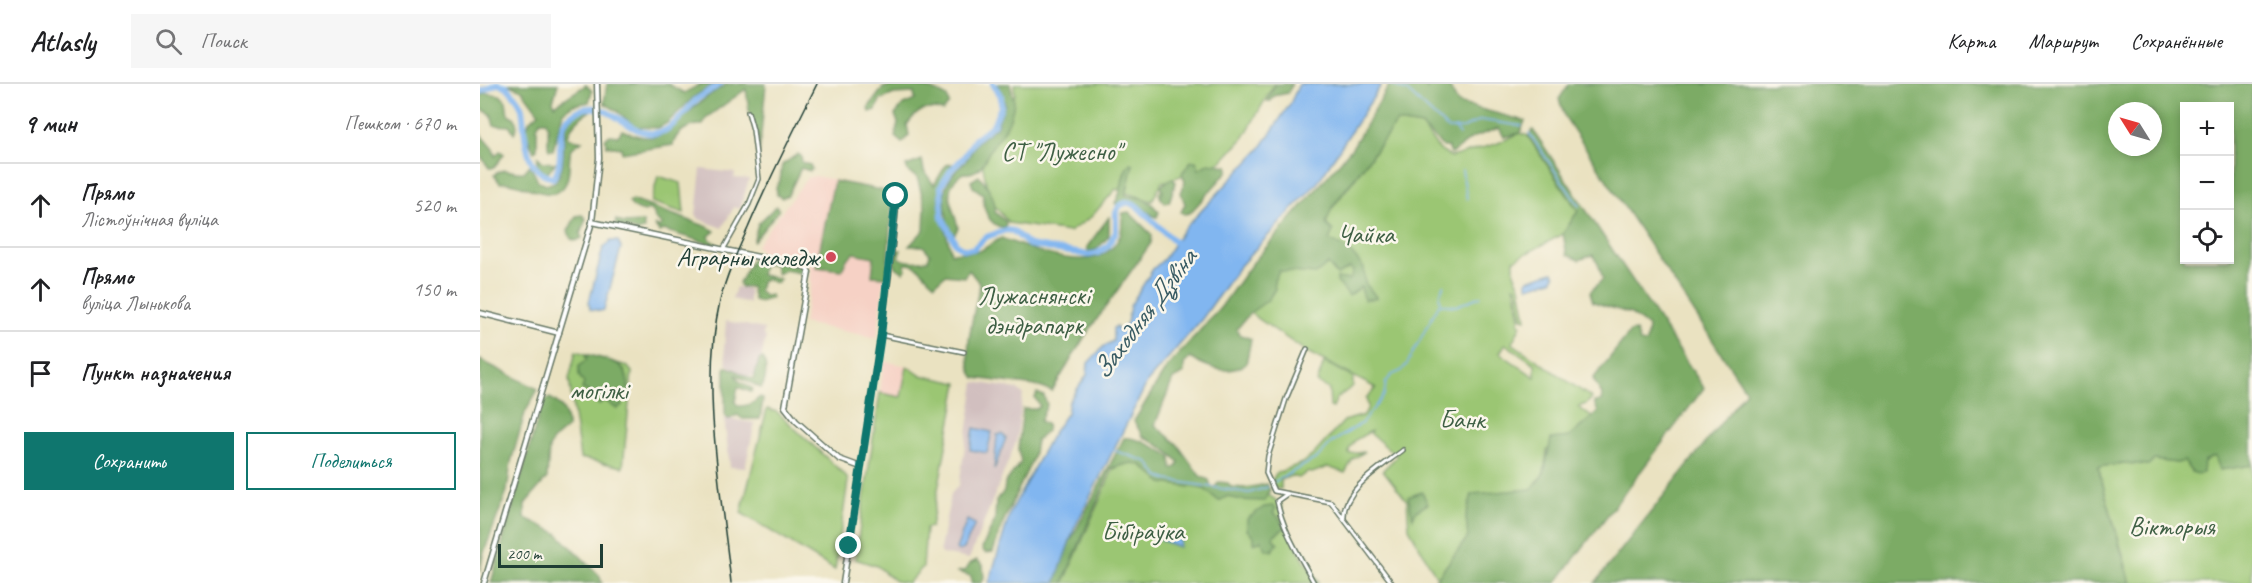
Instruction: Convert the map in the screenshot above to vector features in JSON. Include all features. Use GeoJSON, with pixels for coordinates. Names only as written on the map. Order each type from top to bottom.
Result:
{"type":"FeatureCollection","features":[{"type":"Feature","properties":{"kind":"street"},"geometry":{"type":"LineString","coordinates":[[484,583],[592,222],[598,178],[597,84]]}},
{"type":"Feature","properties":{"kind":"street"},"geometry":{"type":"LineString","coordinates":[[723,250],[749,204],[759,179],[753,130],[748,112]]}},
{"type":"Feature","properties":{"kind":"street"},"geometry":{"type":"LineString","coordinates":[[843,583],[881,335],[896,216],[895,190]]}},
{"type":"Feature","properties":{"kind":"street"},"geometry":{"type":"LineString","coordinates":[[592,222],[806,267],[809,272],[784,407],[796,421],[839,459],[861,467]]}},
{"type":"Feature","properties":{"kind":"street"},"geometry":{"type":"LineString","coordinates":[[480,313],[559,333]]}},
{"type":"Feature","properties":{"kind":"street"},"geometry":{"type":"LineString","coordinates":[[881,335],[964,352]]}},
{"type":"Feature","properties":{"kind":"street"},"geometry":{"type":"LineString","coordinates":[[1307,349],[1286,399],[1268,456],[1266,472],[1290,538],[1314,583]]}},
{"type":"Feature","properties":{"kind":"street"},"geometry":{"type":"LineString","coordinates":[[1344,519],[1344,511],[1357,489],[1403,450]]}},
{"type":"Feature","properties":{"kind":"street"},"geometry":{"type":"LineString","coordinates":[[1274,491],[1301,494],[1331,502],[1392,583]]}},
{"type":"Feature","properties":{"kind":"street"},"geometry":{"type":"LineString","coordinates":[[1277,501],[1287,494]]}},
{"type":"Feature","properties":{"kind":"shaded area"},"geometry":{"type":"Polygon","coordinates":[[[701,169],[735,173],[734,178],[749,179],[740,209],[734,207],[722,228],[699,219],[696,214],[701,169]]]}},
{"type":"Feature","properties":{"kind":"shaded area","name":"Аграрны каледж"},"geometry":{"type":"Polygon","coordinates":[[[815,176],[888,191],[894,197],[877,338],[803,323],[811,286],[810,264],[765,256],[756,246],[807,178],[815,176]]]}},
{"type":"Feature","properties":{"kind":"shaded area"},"geometry":{"type":"Polygon","coordinates":[[[736,287],[749,289],[749,303],[732,299],[736,287]]]}},
{"type":"Feature","properties":{"kind":"shaded area"},"geometry":{"type":"Polygon","coordinates":[[[726,321],[764,329],[763,335],[766,337],[757,376],[746,376],[727,365],[724,348],[726,321]]]}},
{"type":"Feature","properties":{"kind":"shaded area"},"geometry":{"type":"Polygon","coordinates":[[[884,361],[907,366],[901,397],[880,393],[884,361]]]}},
{"type":"Feature","properties":{"kind":"shaded area"},"geometry":{"type":"Polygon","coordinates":[[[975,382],[1017,389],[1023,394],[1016,442],[969,559],[942,554],[940,549],[951,494],[959,485],[975,382]]]}},
{"type":"Feature","properties":{"kind":"shaded area"},"geometry":{"type":"Polygon","coordinates":[[[724,418],[755,423],[745,468],[730,467],[724,418]]]}},
{"type":"Feature","properties":{"kind":"green space"},"geometry":{"type":"Polygon","coordinates":[[[508,84],[558,84],[553,101],[555,105],[586,85],[592,91],[589,102],[573,105],[563,112],[553,150],[549,150],[546,121],[540,121],[537,127],[537,149],[534,152],[525,131],[530,120],[539,113],[522,90],[508,84]]]}},
{"type":"Feature","properties":{"kind":"green space"},"geometry":{"type":"Polygon","coordinates":[[[607,84],[668,84],[684,93],[701,84],[714,84],[694,97],[667,123],[658,128],[635,127],[616,110],[604,103],[607,84]]]}},
{"type":"Feature","properties":{"kind":"green space"},"geometry":{"type":"Polygon","coordinates":[[[727,84],[766,84],[759,154],[757,131],[750,117],[746,89],[706,118],[703,125],[684,130],[677,136],[673,145],[622,153],[621,148],[607,146],[605,139],[610,135],[618,136],[622,130],[642,137],[658,136],[727,84]]]}},
{"type":"Feature","properties":{"kind":"green space"},"geometry":{"type":"Polygon","coordinates":[[[895,84],[928,88],[947,97],[949,104],[943,111],[927,109],[914,116],[907,125],[909,135],[902,143],[895,137],[898,123],[895,115],[903,105],[915,100],[914,93],[894,94],[880,100],[876,110],[870,112],[868,108],[883,88],[895,84]]]}},
{"type":"Feature","properties":{"kind":"green space"},"geometry":{"type":"Polygon","coordinates":[[[997,84],[1010,84],[1014,102],[1012,114],[1005,130],[983,164],[975,171],[963,173],[952,185],[950,198],[958,228],[954,235],[947,222],[944,196],[946,186],[953,174],[968,158],[977,142],[996,127],[1005,104],[997,84]]]}},
{"type":"Feature","properties":{"kind":"green space","name":"СТ \"Лужесно\""},"geometry":{"type":"Polygon","coordinates":[[[1014,84],[1274,84],[1244,137],[1222,161],[1172,179],[1163,197],[1159,194],[1166,181],[1162,182],[1152,201],[1116,189],[1091,217],[1069,232],[1009,223],[989,199],[982,161],[1015,95],[1014,84]]]}},
{"type":"Feature","properties":{"kind":"green space"},"geometry":{"type":"Polygon","coordinates":[[[1275,84],[1292,84],[1288,93],[1274,96],[1271,101],[1267,101],[1275,84]]]}},
{"type":"Feature","properties":{"kind":"green space"},"geometry":{"type":"Polygon","coordinates":[[[1390,84],[1423,84],[1427,89],[1428,84],[1448,84],[1458,103],[1525,121],[1520,133],[1504,137],[1499,128],[1472,138],[1451,154],[1448,147],[1443,147],[1422,126],[1397,122],[1332,207],[1326,224],[1333,231],[1329,240],[1349,250],[1364,268],[1365,283],[1377,298],[1364,300],[1361,287],[1349,296],[1337,282],[1337,278],[1350,280],[1353,271],[1350,268],[1337,275],[1328,264],[1316,274],[1279,271],[1274,281],[1275,289],[1268,300],[1250,313],[1237,329],[1239,334],[1251,339],[1246,364],[1232,370],[1225,370],[1204,365],[1190,358],[1184,364],[1184,373],[1173,379],[1155,425],[1177,444],[1200,476],[1209,480],[1211,487],[1215,487],[1219,482],[1228,483],[1231,487],[1245,488],[1267,484],[1270,490],[1264,501],[1239,500],[1228,496],[1219,501],[1204,489],[1162,483],[1141,465],[1132,463],[1111,468],[1063,583],[1055,583],[1065,551],[1124,438],[1141,441],[1161,451],[1171,457],[1172,469],[1177,467],[1179,462],[1162,447],[1143,437],[1134,421],[1167,367],[1221,307],[1251,265],[1352,148],[1390,84]]]}},
{"type":"Feature","properties":{"kind":"green space"},"geometry":{"type":"Polygon","coordinates":[[[1569,84],[2252,84],[2252,465],[2220,470],[2215,456],[2204,461],[2203,473],[2199,474],[2191,472],[2184,461],[2177,463],[2154,460],[2148,465],[2124,463],[2098,467],[2130,583],[1595,583],[1746,391],[1565,117],[1559,99],[1569,84]]]}},
{"type":"Feature","properties":{"kind":"green space"},"geometry":{"type":"Polygon","coordinates":[[[486,93],[500,95],[506,101],[508,114],[515,118],[517,127],[514,133],[510,126],[494,125],[491,114],[480,109],[480,96],[486,93]]]}},
{"type":"Feature","properties":{"kind":"green space"},"geometry":{"type":"Polygon","coordinates":[[[589,108],[590,111],[570,130],[568,138],[582,141],[571,149],[568,179],[560,190],[545,193],[500,183],[494,175],[498,172],[505,170],[524,172],[530,165],[538,181],[546,185],[555,182],[563,161],[564,139],[569,119],[577,112],[589,108]]]}},
{"type":"Feature","properties":{"kind":"green space","name":"Банк"},"geometry":{"type":"Polygon","coordinates":[[[1397,122],[1422,126],[1439,150],[1451,157],[1496,144],[1520,133],[1528,136],[1578,211],[1563,234],[1514,260],[1514,273],[1520,286],[1526,319],[1522,318],[1517,289],[1514,285],[1520,318],[1518,322],[1521,325],[1512,343],[1592,398],[1586,404],[1578,407],[1592,417],[1569,437],[1547,450],[1544,473],[1532,489],[1514,492],[1466,516],[1468,537],[1437,578],[1409,528],[1407,501],[1383,470],[1397,456],[1371,434],[1371,431],[1355,440],[1349,454],[1364,452],[1353,459],[1345,473],[1328,467],[1312,473],[1307,472],[1299,478],[1291,476],[1281,480],[1281,489],[1273,488],[1271,481],[1277,473],[1302,463],[1313,455],[1344,421],[1364,415],[1368,407],[1366,398],[1376,388],[1307,352],[1250,313],[1271,271],[1322,222],[1397,122]],[[1505,344],[1500,353],[1535,377],[1535,364],[1505,344]]]}},
{"type":"Feature","properties":{"kind":"green space"},"geometry":{"type":"Polygon","coordinates":[[[1533,130],[1704,388],[1556,583],[1433,583],[1468,537],[1466,516],[1472,494],[1532,489],[1544,473],[1551,439],[1569,437],[1598,412],[1594,402],[1601,401],[1602,394],[1593,379],[1630,332],[1636,331],[1640,342],[1646,343],[1648,327],[1631,314],[1593,302],[1590,292],[1603,279],[1593,255],[1579,260],[1567,255],[1563,234],[1578,211],[1528,136],[1533,130]]]}},
{"type":"Feature","properties":{"kind":"green space"},"geometry":{"type":"Polygon","coordinates":[[[480,134],[493,149],[495,156],[500,151],[504,154],[494,168],[489,168],[480,155],[480,134]]]}},
{"type":"Feature","properties":{"kind":"green space"},"geometry":{"type":"Polygon","coordinates":[[[798,154],[801,156],[802,163],[810,165],[812,169],[810,171],[801,168],[788,195],[782,198],[777,195],[776,187],[780,181],[782,165],[798,154]]]}},
{"type":"Feature","properties":{"kind":"green space"},"geometry":{"type":"Polygon","coordinates":[[[538,157],[543,162],[555,163],[547,174],[537,166],[538,157]]]}},
{"type":"Feature","properties":{"kind":"green space","name":"Лужаснянскі дэндрапарк"},"geometry":{"type":"Polygon","coordinates":[[[922,160],[924,171],[934,185],[946,165],[952,164],[942,182],[939,197],[940,214],[951,253],[980,251],[1001,238],[1065,258],[1098,257],[1110,249],[1120,236],[1123,213],[1129,212],[1152,235],[1151,243],[1085,336],[1052,391],[1036,386],[975,378],[970,370],[968,347],[980,284],[969,270],[964,277],[945,275],[935,284],[915,266],[905,264],[906,270],[903,272],[896,267],[892,259],[896,249],[901,250],[898,257],[909,261],[928,260],[930,254],[923,246],[909,246],[924,230],[925,206],[917,177],[909,173],[906,166],[922,160]]]}},
{"type":"Feature","properties":{"kind":"green space"},"geometry":{"type":"Polygon","coordinates":[[[1191,161],[1196,161],[1199,169],[1209,163],[1228,166],[1228,171],[1190,213],[1184,214],[1181,212],[1185,204],[1181,193],[1185,182],[1182,173],[1191,161]]]}},
{"type":"Feature","properties":{"kind":"green space"},"geometry":{"type":"Polygon","coordinates":[[[1130,163],[1133,164],[1126,195],[1151,203],[1159,212],[1157,217],[1136,203],[1125,202],[1117,205],[1115,203],[1130,163]]]}},
{"type":"Feature","properties":{"kind":"green space"},"geometry":{"type":"Polygon","coordinates":[[[658,176],[681,183],[684,213],[651,202],[658,176]]]}},
{"type":"Feature","properties":{"kind":"green space"},"geometry":{"type":"Polygon","coordinates":[[[979,176],[991,192],[995,212],[1006,222],[1005,228],[994,224],[985,211],[983,194],[973,187],[971,181],[979,176]]]}},
{"type":"Feature","properties":{"kind":"green space"},"geometry":{"type":"Polygon","coordinates":[[[1172,178],[1176,182],[1169,202],[1165,203],[1160,197],[1163,192],[1161,186],[1172,178]]]}},
{"type":"Feature","properties":{"kind":"green space"},"geometry":{"type":"Polygon","coordinates":[[[834,181],[892,192],[887,277],[872,276],[874,257],[854,253],[847,259],[842,270],[816,267],[834,181]]]}},
{"type":"Feature","properties":{"kind":"green space"},"geometry":{"type":"Polygon","coordinates":[[[632,200],[708,227],[715,231],[709,236],[710,240],[717,244],[663,230],[659,232],[654,225],[660,228],[662,225],[655,219],[654,213],[648,209],[645,212],[636,209],[629,202],[632,200]]]}},
{"type":"Feature","properties":{"kind":"green space"},"geometry":{"type":"Polygon","coordinates":[[[776,206],[779,210],[753,242],[758,224],[776,206]]]}},
{"type":"Feature","properties":{"kind":"green space"},"geometry":{"type":"Polygon","coordinates":[[[582,215],[586,219],[580,234],[582,238],[576,241],[571,239],[568,231],[576,216],[582,215]]]}},
{"type":"Feature","properties":{"kind":"green space"},"geometry":{"type":"Polygon","coordinates":[[[1109,217],[1109,236],[1096,250],[1088,251],[1087,247],[1109,217]]]}},
{"type":"Feature","properties":{"kind":"green space"},"geometry":{"type":"Polygon","coordinates":[[[616,220],[623,223],[643,222],[644,229],[638,231],[615,225],[616,220]]]}},
{"type":"Feature","properties":{"kind":"green space"},"geometry":{"type":"Polygon","coordinates":[[[757,258],[804,268],[806,274],[785,270],[777,274],[774,264],[763,264],[761,275],[780,279],[776,283],[766,279],[761,282],[759,291],[765,296],[771,295],[772,298],[759,302],[754,300],[751,287],[741,287],[739,283],[752,259],[757,258]]]}},
{"type":"Feature","properties":{"kind":"green space","name":"могілкі"},"geometry":{"type":"Polygon","coordinates":[[[576,351],[627,366],[632,372],[623,467],[580,458],[569,379],[576,351]]]}},
{"type":"Feature","properties":{"kind":"green space"},"geometry":{"type":"Polygon","coordinates":[[[585,356],[606,359],[623,368],[628,381],[628,391],[621,397],[622,405],[617,409],[604,400],[599,405],[587,391],[582,389],[584,383],[579,376],[579,366],[587,359],[585,356]]]}},
{"type":"Feature","properties":{"kind":"green space"},"geometry":{"type":"Polygon","coordinates":[[[763,358],[766,373],[761,388],[736,375],[739,381],[753,389],[751,392],[738,387],[735,402],[738,406],[745,406],[760,397],[763,399],[760,419],[743,419],[737,415],[729,419],[725,416],[725,367],[754,379],[759,360],[763,358]]]}},
{"type":"Feature","properties":{"kind":"green space"},"geometry":{"type":"Polygon","coordinates":[[[480,360],[538,389],[525,413],[511,462],[507,491],[483,555],[480,572],[480,360]]]}},
{"type":"Feature","properties":{"kind":"green space"},"geometry":{"type":"Polygon","coordinates":[[[1324,362],[1353,377],[1353,386],[1336,399],[1333,408],[1330,407],[1329,389],[1317,383],[1324,362]]]}},
{"type":"Feature","properties":{"kind":"green space"},"geometry":{"type":"Polygon","coordinates":[[[907,366],[920,375],[958,383],[931,527],[926,528],[923,567],[908,583],[895,581],[877,566],[855,559],[880,393],[901,397],[907,366]]]}},
{"type":"Feature","properties":{"kind":"green space"},"geometry":{"type":"Polygon","coordinates":[[[1037,393],[1044,396],[1047,405],[1040,421],[1047,425],[1047,430],[1036,441],[1033,458],[1004,520],[993,552],[985,553],[982,548],[995,520],[996,500],[1004,492],[1005,483],[1021,462],[1018,449],[1023,409],[1036,409],[1040,406],[1035,398],[1037,393]]]}},
{"type":"Feature","properties":{"kind":"green space"},"geometry":{"type":"Polygon","coordinates":[[[550,398],[563,410],[567,428],[553,440],[549,448],[547,478],[525,504],[525,518],[557,533],[599,575],[602,583],[491,583],[543,400],[550,398]]]}},
{"type":"Feature","properties":{"kind":"green space"},"geometry":{"type":"Polygon","coordinates":[[[767,409],[777,412],[846,476],[848,481],[835,570],[741,513],[767,409]]]}},
{"type":"Feature","properties":{"kind":"green space","name":"Вікторыя"},"geometry":{"type":"Polygon","coordinates":[[[2215,455],[2220,470],[2252,465],[2252,583],[2131,583],[2098,467],[2124,463],[2148,465],[2154,460],[2177,463],[2184,461],[2191,472],[2215,455]]]}},
{"type":"Feature","properties":{"kind":"green space","name":"Бібіраўка"},"geometry":{"type":"Polygon","coordinates":[[[1131,462],[1146,466],[1157,477],[1225,491],[1263,491],[1281,504],[1291,535],[1319,583],[1064,583],[1113,469],[1131,462]]]}},
{"type":"Feature","properties":{"kind":"green space"},"geometry":{"type":"Polygon","coordinates":[[[1422,492],[1428,504],[1416,511],[1413,518],[1408,497],[1422,492]]]}},
{"type":"Feature","properties":{"kind":"green space"},"geometry":{"type":"Polygon","coordinates":[[[1264,507],[1276,508],[1273,513],[1279,517],[1285,528],[1274,535],[1273,538],[1278,544],[1272,551],[1266,549],[1261,540],[1254,544],[1254,537],[1247,530],[1247,519],[1264,507]]]}},
{"type":"Feature","properties":{"kind":"green space"},"geometry":{"type":"Polygon","coordinates":[[[977,560],[983,565],[984,579],[981,583],[971,583],[971,576],[958,572],[966,570],[969,564],[977,560]]]}},
{"type":"Feature","properties":{"kind":"water","name":"Заходняя Дзвіна"},"geometry":{"type":"Polygon","coordinates":[[[1299,84],[1382,84],[1318,182],[1238,268],[1202,319],[1148,381],[1074,529],[1055,583],[989,583],[1010,513],[1051,436],[1067,413],[1069,401],[1087,375],[1088,363],[1103,347],[1113,341],[1113,328],[1116,327],[1120,332],[1127,323],[1130,306],[1153,269],[1164,259],[1183,230],[1260,149],[1290,104],[1299,84]]]}},
{"type":"Feature","properties":{"kind":"water"},"geometry":{"type":"Polygon","coordinates":[[[611,241],[618,241],[621,248],[604,310],[590,309],[589,302],[603,248],[611,241]]]}},
{"type":"Feature","properties":{"kind":"water"},"geometry":{"type":"Polygon","coordinates":[[[1553,272],[1555,276],[1552,280],[1529,287],[1527,285],[1527,280],[1553,272]]]}},
{"type":"Feature","properties":{"kind":"water"},"geometry":{"type":"Polygon","coordinates":[[[974,428],[992,432],[987,453],[970,450],[974,428]]]}},
{"type":"Feature","properties":{"kind":"water"},"geometry":{"type":"Polygon","coordinates":[[[1002,434],[1006,438],[994,470],[997,435],[1002,434]]]}},
{"type":"Feature","properties":{"kind":"water"},"geometry":{"type":"Polygon","coordinates":[[[967,520],[975,524],[964,549],[959,551],[956,549],[967,520]]]}},
{"type":"Feature","properties":{"kind":"water"},"geometry":{"type":"Polygon","coordinates":[[[1165,532],[1180,540],[1179,547],[1161,540],[1165,532]]]}},
{"type":"Feature","properties":{"kind":"waterway"},"geometry":{"type":"LineString","coordinates":[[480,92],[496,84]]}},
{"type":"Feature","properties":{"kind":"waterway"},"geometry":{"type":"LineString","coordinates":[[498,84],[506,86],[521,106],[527,150],[536,168],[553,178],[559,163],[561,132],[568,118],[582,109],[594,108],[606,111],[640,131],[651,133],[664,131],[678,121],[697,99],[720,84]]}},
{"type":"Feature","properties":{"kind":"waterway","name":"Заходняя Дзвіна"},"geometry":{"type":"LineString","coordinates":[[993,84],[1001,96],[1001,107],[993,125],[975,139],[941,186],[942,217],[956,244],[963,249],[973,249],[986,237],[1006,230],[1013,231],[1029,245],[1089,255],[1098,253],[1108,246],[1116,232],[1116,213],[1119,206],[1127,202],[1137,206],[1179,246]]}},
{"type":"Feature","properties":{"kind":"waterway"},"geometry":{"type":"LineString","coordinates":[[1390,84],[1407,91],[1448,129],[1464,128],[1481,120],[1522,126]]}},
{"type":"Feature","properties":{"kind":"waterway"},"geometry":{"type":"LineString","coordinates":[[1456,128],[1459,135]]}},
{"type":"Feature","properties":{"kind":"waterway"},"geometry":{"type":"LineString","coordinates":[[1529,133],[1579,206]]}},
{"type":"Feature","properties":{"kind":"waterway"},"geometry":{"type":"LineString","coordinates":[[1462,170],[1467,199]]}},
{"type":"Feature","properties":{"kind":"waterway"},"geometry":{"type":"LineString","coordinates":[[1441,302],[1439,297],[1444,284]]}},
{"type":"Feature","properties":{"kind":"waterway"},"geometry":{"type":"LineString","coordinates":[[1274,482],[1317,458],[1331,443],[1362,423],[1384,395],[1386,382],[1407,364],[1439,304],[1456,306],[1481,296]]}},
{"type":"Feature","properties":{"kind":"waterway"},"geometry":{"type":"LineString","coordinates":[[1113,450],[1148,462],[1158,476],[1167,480],[1249,493],[1268,487]]}},
{"type":"Feature","properties":{"kind":"railway"},"geometry":{"type":"LineString","coordinates":[[731,583],[712,405],[714,334],[720,301],[732,264],[781,156],[817,84]]}},
{"type":"Feature","properties":{"kind":"place","name":"Аграрны каледж"},"geometry":{"type":"Point","coordinates":[831,257]}},
{"type":"Feature","properties":{"kind":"route"},"geometry":{"type":"LineString","coordinates":[[849,546],[881,335],[896,216],[896,196]]}},
{"type":"Feature","properties":{"kind":"park label","name":"Чайка"},"geometry":{"type":"Point","coordinates":[1366,234]}}]}
